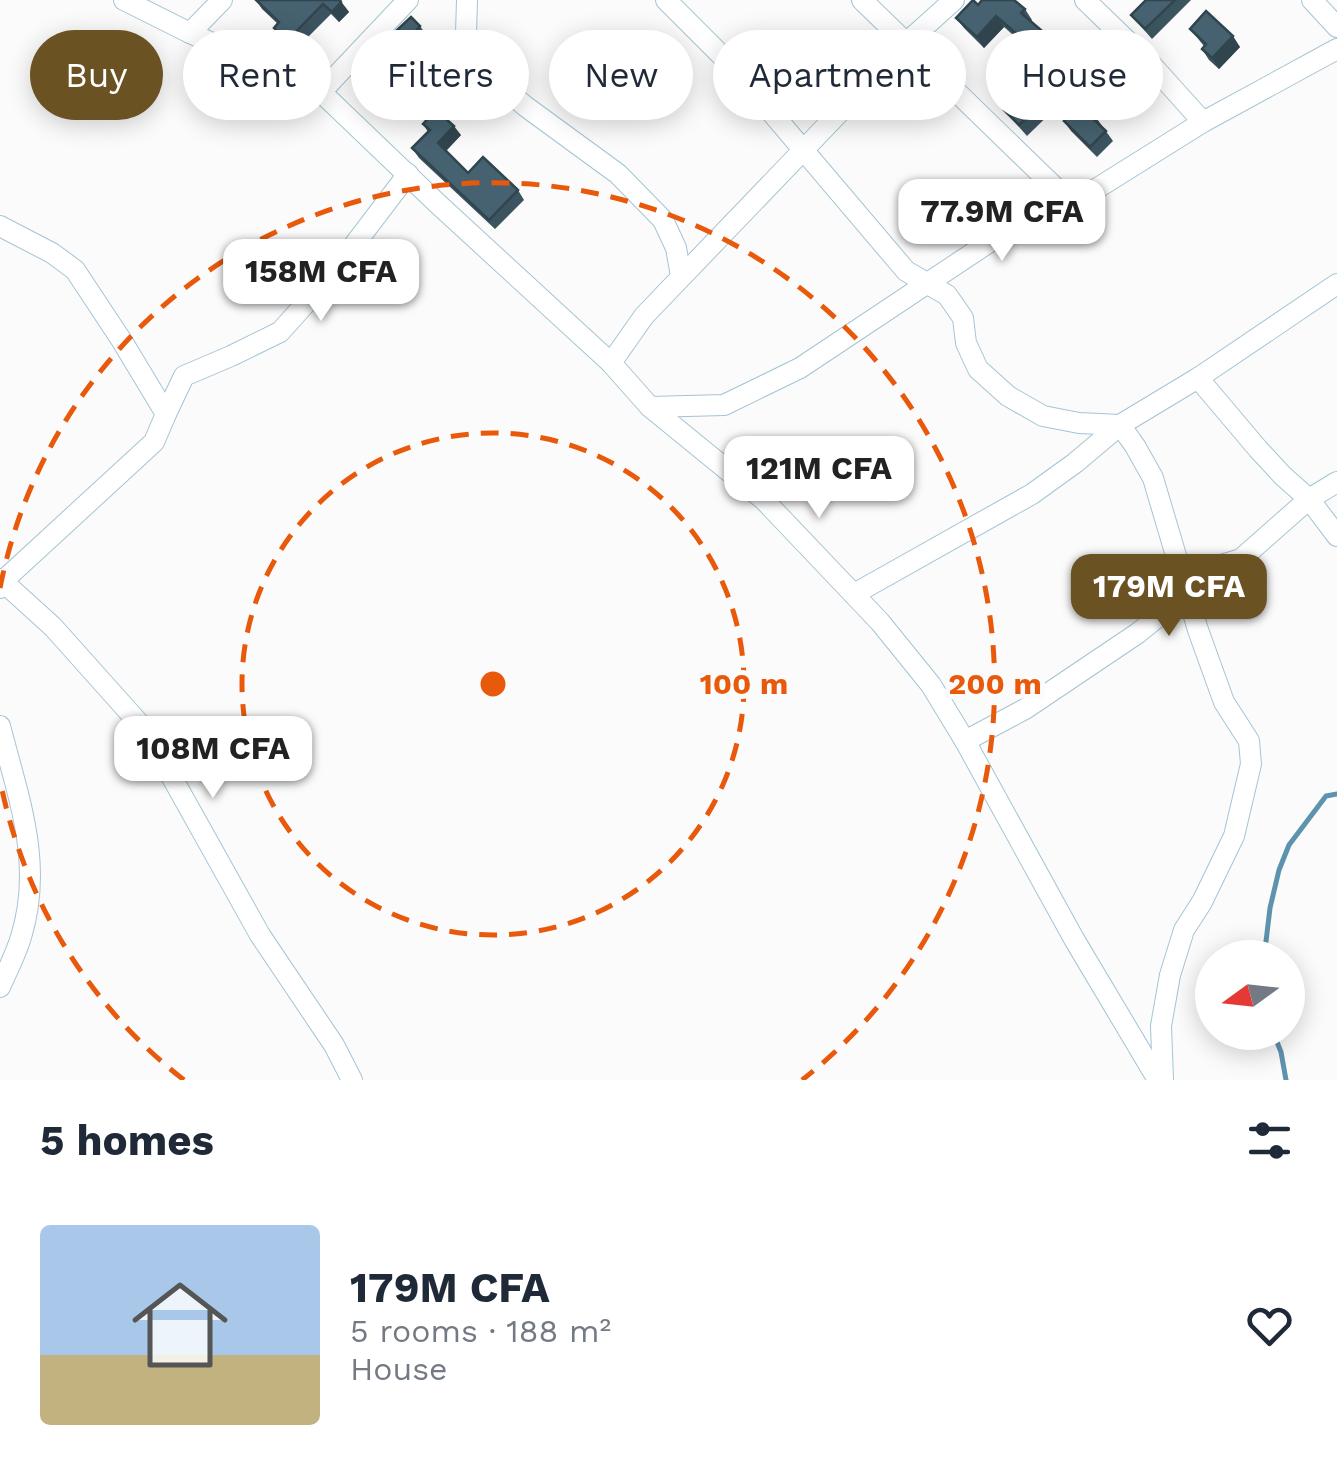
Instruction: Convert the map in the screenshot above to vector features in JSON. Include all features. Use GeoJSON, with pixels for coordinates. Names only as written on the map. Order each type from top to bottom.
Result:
{"type":"FeatureCollection","features":[{"type":"Feature","properties":{"kind":"street"},"geometry":{"type":"LineString","coordinates":[[124,0],[184,30]]}},
{"type":"Feature","properties":{"kind":"street"},"geometry":{"type":"LineString","coordinates":[[193,30],[222,0]]}},
{"type":"Feature","properties":{"kind":"street"},"geometry":{"type":"LineString","coordinates":[[331,81],[408,0]]}},
{"type":"Feature","properties":{"kind":"street"},"geometry":{"type":"LineString","coordinates":[[467,0],[466,34],[474,56],[490,76],[525,106],[618,174],[663,220],[676,248],[681,276]]}},
{"type":"Feature","properties":{"kind":"street"},"geometry":{"type":"LineString","coordinates":[[666,0],[732,66],[906,271],[948,295],[962,318],[966,343],[978,369],[1008,396],[1043,416],[1120,425]]}},
{"type":"Feature","properties":{"kind":"street"},"geometry":{"type":"LineString","coordinates":[[862,0],[891,30]]}},
{"type":"Feature","properties":{"kind":"street"},"geometry":{"type":"LineString","coordinates":[[921,30],[954,0]]}},
{"type":"Feature","properties":{"kind":"street"},"geometry":{"type":"LineString","coordinates":[[1085,0],[1203,122]]}},
{"type":"Feature","properties":{"kind":"street"},"geometry":{"type":"LineString","coordinates":[[1312,0],[1337,27]]}},
{"type":"Feature","properties":{"kind":"street"},"geometry":{"type":"LineString","coordinates":[[650,408],[724,404],[800,368],[1000,236],[1072,204],[1203,122],[1337,49]]}},
{"type":"Feature","properties":{"kind":"street"},"geometry":{"type":"LineString","coordinates":[[331,101],[611,363],[650,408],[764,500],[854,594],[931,684],[1160,1080]]}},
{"type":"Feature","properties":{"kind":"street"},"geometry":{"type":"LineString","coordinates":[[966,102],[1072,204]]}},
{"type":"Feature","properties":{"kind":"street"},"geometry":{"type":"LineString","coordinates":[[611,363],[644,316],[831,120]]}},
{"type":"Feature","properties":{"kind":"street"},"geometry":{"type":"LineString","coordinates":[[352,1080],[334,1045],[260,935],[146,731],[53,627],[1,583],[154,442],[184,376],[280,332],[332,274],[408,174]]}},
{"type":"Feature","properties":{"kind":"street"},"geometry":{"type":"LineString","coordinates":[[0,226],[75,270],[166,414]]}},
{"type":"Feature","properties":{"kind":"street"},"geometry":{"type":"LineString","coordinates":[[854,594],[1032,494],[1120,425],[1198,378],[1337,284]]}},
{"type":"Feature","properties":{"kind":"street"},"geometry":{"type":"LineString","coordinates":[[1198,378],[1270,463],[1310,499],[1337,536]]}},
{"type":"Feature","properties":{"kind":"street"},"geometry":{"type":"LineString","coordinates":[[1120,425],[1153,478],[1186,593],[1224,702],[1249,741],[1251,764],[1234,836],[1184,930],[1170,975],[1160,1026],[1160,1080]]}},
{"type":"Feature","properties":{"kind":"street"},"geometry":{"type":"LineString","coordinates":[[966,742],[1025,709],[1138,632],[1211,568],[1241,559],[1310,499],[1337,482]]}},
{"type":"Feature","properties":{"kind":"street"},"geometry":{"type":"LineString","coordinates":[[0,726],[24,811],[30,870],[28,908],[21,938],[0,987]]}},
{"type":"Feature","properties":{"kind":"building"},"geometry":{"type":"Polygon","coordinates":[[[256,0],[341,2],[332,12],[323,4],[298,30],[276,30],[279,22],[256,0]]]}},
{"type":"Feature","properties":{"kind":"building"},"geometry":{"type":"Polygon","coordinates":[[[973,0],[978,5],[982,0],[1014,0],[1025,9],[1021,13],[1041,30],[1012,30],[996,16],[977,37],[956,18],[973,0]]]}},
{"type":"Feature","properties":{"kind":"building"},"geometry":{"type":"Polygon","coordinates":[[[1146,0],[1175,0],[1145,29],[1131,15],[1146,0]]]}},
{"type":"Feature","properties":{"kind":"building"},"geometry":{"type":"Polygon","coordinates":[[[1206,11],[1233,36],[1212,58],[1202,49],[1206,44],[1190,29],[1206,11]]]}},
{"type":"Feature","properties":{"kind":"building"},"geometry":{"type":"Polygon","coordinates":[[[411,17],[420,26],[417,30],[397,30],[411,17]]]}},
{"type":"Feature","properties":{"kind":"building"},"geometry":{"type":"Polygon","coordinates":[[[427,120],[447,120],[454,126],[438,143],[468,173],[483,157],[518,190],[489,220],[412,148],[430,130],[423,124],[427,120]]]}},
{"type":"Feature","properties":{"kind":"building"},"geometry":{"type":"Polygon","coordinates":[[[1094,120],[1106,131],[1090,147],[1064,121],[1094,120]]]}},
{"type":"Feature","properties":{"kind":"waterway"},"geometry":{"type":"LineString","coordinates":[[1266,940],[1279,870],[1289,845],[1326,796],[1337,794]]}},
{"type":"Feature","properties":{"kind":"waterway"},"geometry":{"type":"LineString","coordinates":[[1280,1050],[1286,1080]]}}]}
